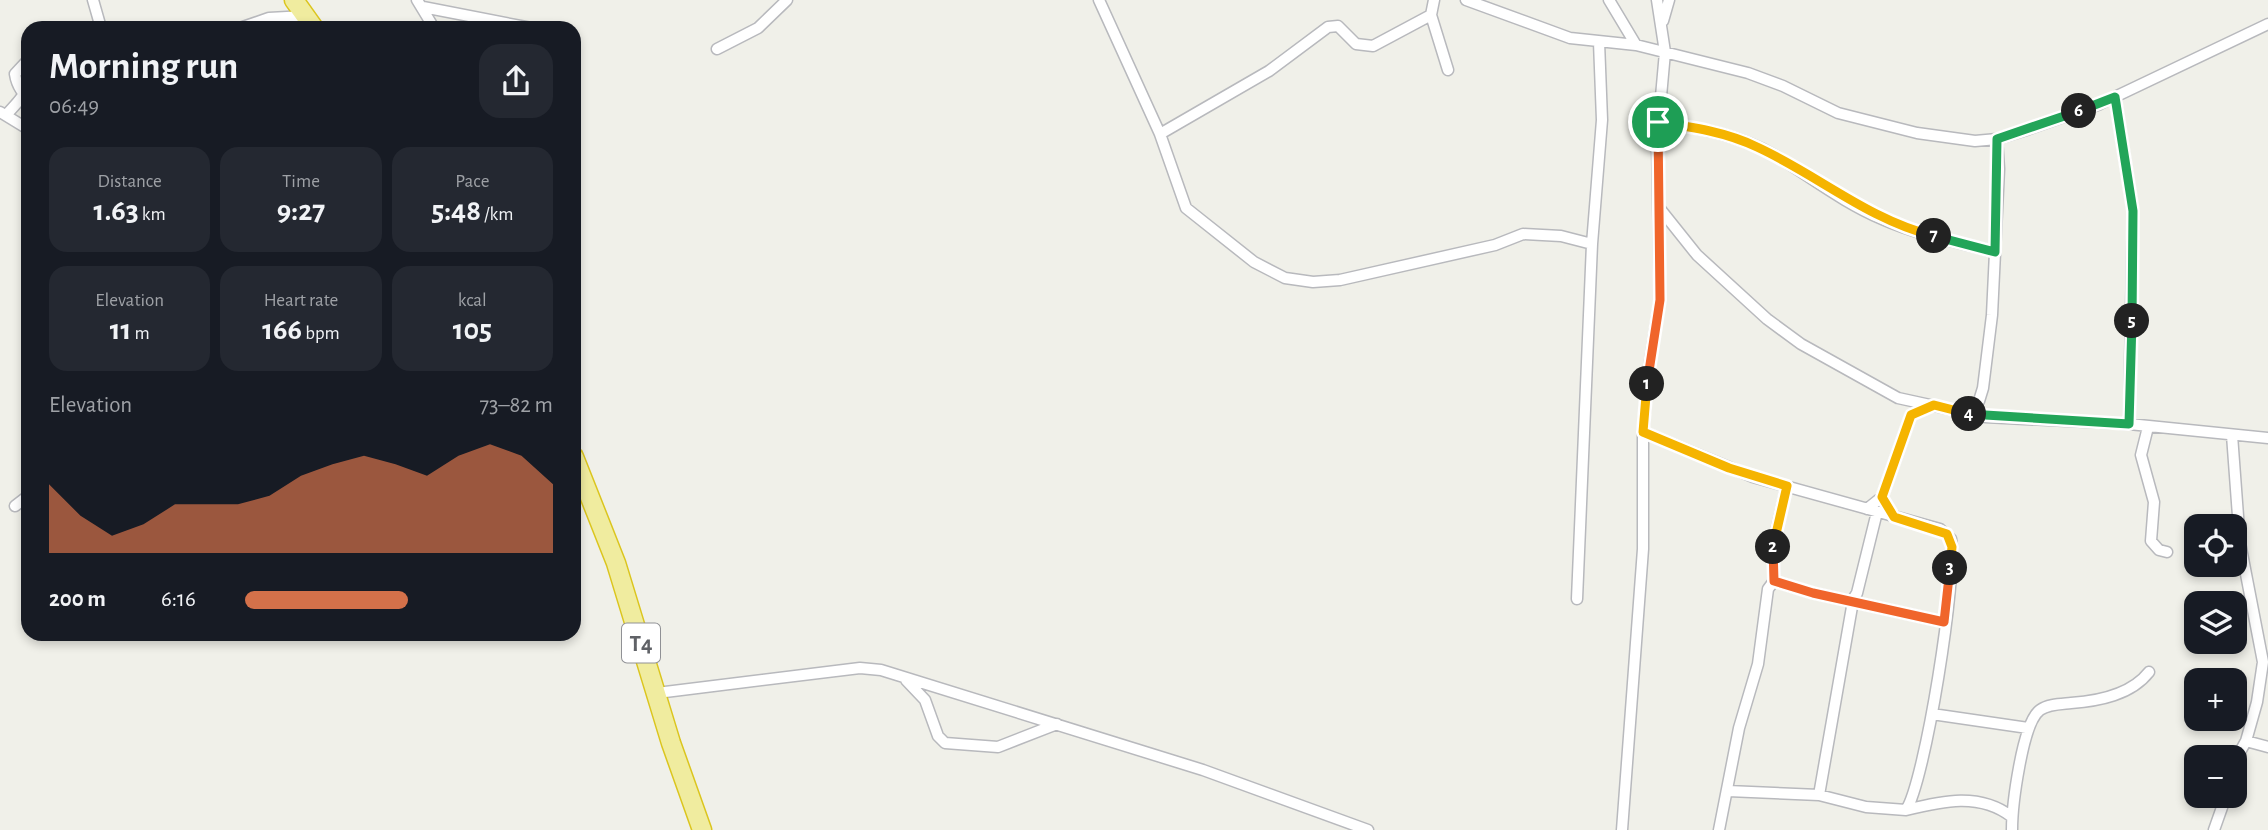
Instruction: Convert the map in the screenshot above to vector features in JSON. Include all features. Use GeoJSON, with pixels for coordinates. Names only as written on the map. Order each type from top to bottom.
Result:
{"type":"FeatureCollection","features":[{"type":"Feature","properties":{"kind":"highway"},"geometry":{"type":"LineString","coordinates":[[294,0],[308,21]]}},
{"type":"Feature","properties":{"kind":"highway","name":"T4"},"geometry":{"type":"LineString","coordinates":[[581,475],[616,563],[702,830]]}},
{"type":"Feature","properties":{"kind":"street"},"geometry":{"type":"LineString","coordinates":[[93,0],[99,21]]}},
{"type":"Feature","properties":{"kind":"street"},"geometry":{"type":"LineString","coordinates":[[718,49],[758,28],[787,0]]}},
{"type":"Feature","properties":{"kind":"street"},"geometry":{"type":"LineString","coordinates":[[1099,0],[1160,134],[1186,208],[1254,262],[1285,278],[1313,282],[1340,280],[1495,245],[1523,234],[1561,236],[1592,244]]}},
{"type":"Feature","properties":{"kind":"street"},"geometry":{"type":"LineString","coordinates":[[1434,0],[1431,15],[1448,70]]}},
{"type":"Feature","properties":{"kind":"street"},"geometry":{"type":"LineString","coordinates":[[1466,0],[1558,34],[1599,42],[1636,45],[1748,73],[1850,116],[1959,140],[1997,139],[2115,97],[2268,24]]}},
{"type":"Feature","properties":{"kind":"street"},"geometry":{"type":"LineString","coordinates":[[1609,0],[1636,45]]}},
{"type":"Feature","properties":{"kind":"street"},"geometry":{"type":"LineString","coordinates":[[1622,830],[1643,549],[1643,432],[1648,374],[1660,300],[1658,122],[1665,52],[1657,0]]}},
{"type":"Feature","properties":{"kind":"street"},"geometry":{"type":"LineString","coordinates":[[1662,25],[1669,0]]}},
{"type":"Feature","properties":{"kind":"street"},"geometry":{"type":"LineString","coordinates":[[420,4],[430,21]]}},
{"type":"Feature","properties":{"kind":"street"},"geometry":{"type":"LineString","coordinates":[[420,4],[499,21]]}},
{"type":"Feature","properties":{"kind":"street"},"geometry":{"type":"LineString","coordinates":[[1160,134],[1269,71],[1328,27],[1338,26],[1356,44],[1373,46],[1431,15]]}},
{"type":"Feature","properties":{"kind":"street"},"geometry":{"type":"LineString","coordinates":[[260,21],[269,18],[299,21]]}},
{"type":"Feature","properties":{"kind":"street"},"geometry":{"type":"LineString","coordinates":[[1577,599],[1592,244],[1602,120],[1599,42]]}},
{"type":"Feature","properties":{"kind":"street"},"geometry":{"type":"LineString","coordinates":[[21,68],[15,74],[21,85]]}},
{"type":"Feature","properties":{"kind":"street"},"geometry":{"type":"LineString","coordinates":[[2115,97],[2133,211],[2129,424]]}},
{"type":"Feature","properties":{"kind":"street"},"geometry":{"type":"LineString","coordinates":[[21,99],[4,113],[21,124]]}},
{"type":"Feature","properties":{"kind":"street"},"geometry":{"type":"LineString","coordinates":[[1658,122],[1702,128],[1737,138],[1774,155],[1881,219],[1918,232],[1995,252]]}},
{"type":"Feature","properties":{"kind":"street"},"geometry":{"type":"LineString","coordinates":[[1961,411],[1979,401],[1983,388],[1992,315],[1997,139]]}},
{"type":"Feature","properties":{"kind":"street"},"geometry":{"type":"LineString","coordinates":[[1660,210],[1697,255],[1768,319],[1801,344],[1898,398],[1985,417],[2129,424],[2268,438]]}},
{"type":"Feature","properties":{"kind":"street"},"geometry":{"type":"LineString","coordinates":[[1898,398],[1911,415]]}},
{"type":"Feature","properties":{"kind":"street"},"geometry":{"type":"LineString","coordinates":[[1819,795],[1853,601],[1857,593],[1872,511],[1882,497],[1911,415],[1934,405]]}},
{"type":"Feature","properties":{"kind":"street"},"geometry":{"type":"LineString","coordinates":[[2148,427],[2141,455],[2154,502],[2151,541],[2159,550],[2167,552]]}},
{"type":"Feature","properties":{"kind":"street"},"geometry":{"type":"LineString","coordinates":[[1643,432],[1729,468],[1940,529],[1951,540],[1932,714],[1916,790],[1906,810]]}},
{"type":"Feature","properties":{"kind":"street"},"geometry":{"type":"LineString","coordinates":[[2232,435],[2240,543],[2263,653],[2257,702],[2244,745]]}},
{"type":"Feature","properties":{"kind":"street"},"geometry":{"type":"LineString","coordinates":[[1719,830],[1739,728],[1758,664],[1766,596],[1774,581],[1771,559],[1787,486]]}},
{"type":"Feature","properties":{"kind":"street"},"geometry":{"type":"LineString","coordinates":[[1882,497],[1894,517]]}},
{"type":"Feature","properties":{"kind":"street"},"geometry":{"type":"LineString","coordinates":[[15,506],[21,501]]}},
{"type":"Feature","properties":{"kind":"street"},"geometry":{"type":"LineString","coordinates":[[1774,581],[1944,622]]}},
{"type":"Feature","properties":{"kind":"street"},"geometry":{"type":"LineString","coordinates":[[657,693],[860,668],[904,677],[1057,724],[1266,791],[1368,830]]}},
{"type":"Feature","properties":{"kind":"street"},"geometry":{"type":"LineString","coordinates":[[2012,830],[2028,728],[2033,717],[2046,706],[2107,698],[2134,688],[2149,672]]}},
{"type":"Feature","properties":{"kind":"street"},"geometry":{"type":"LineString","coordinates":[[904,677],[925,700],[938,736],[945,743],[998,747],[1021,741],[1057,724]]}},
{"type":"Feature","properties":{"kind":"street"},"geometry":{"type":"LineString","coordinates":[[1932,714],[2028,728]]}},
{"type":"Feature","properties":{"kind":"street"},"geometry":{"type":"LineString","coordinates":[[2246,741],[2268,747]]}},
{"type":"Feature","properties":{"kind":"street"},"geometry":{"type":"LineString","coordinates":[[1728,790],[1819,795],[1866,807],[1906,810],[1962,800],[1985,804],[2012,817]]}},
{"type":"Feature","properties":{"kind":"street"},"geometry":{"type":"LineString","coordinates":[[2214,830],[2222,808]]}},
{"type":"Feature","properties":{"kind":"route"},"geometry":{"type":"LineString","coordinates":[[2115,97],[2128,167],[2134,226],[2131,297],[2132,392],[2129,424],[2016,416],[1985,417],[1934,405],[1911,415],[1882,497],[1894,517],[1940,529],[1951,540],[1944,622],[1813,593],[1779,580],[1774,581],[1771,559],[1787,486],[1729,468],[1643,432],[1648,374],[1660,300],[1658,122],[1702,128],[1737,138],[1774,155],[1881,219],[1918,232],[1995,252],[1997,139],[2115,97]]}}]}
